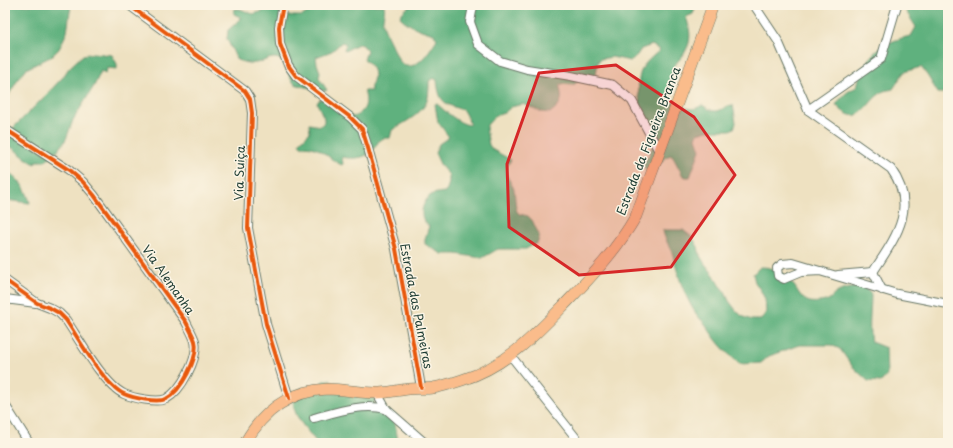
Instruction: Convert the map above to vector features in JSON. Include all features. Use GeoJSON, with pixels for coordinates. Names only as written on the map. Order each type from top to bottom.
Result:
{"type":"FeatureCollection","features":[{"type":"Feature","properties":{"kind":"main road","name":"Estrada da Figueira Branca"},"geometry":{"type":"LineString","coordinates":[[246,442],[267,414],[289,398],[308,392],[328,389],[377,393],[432,388],[464,380],[494,366],[511,356],[533,337],[584,284],[628,231],[636,216],[713,5]]}},
{"type":"Feature","properties":{"kind":"street","name":"Via Suiça"},"geometry":{"type":"LineString","coordinates":[[129,5],[245,91],[250,99],[252,113],[248,228],[266,324],[289,398]]}},
{"type":"Feature","properties":{"kind":"street","name":"Estrada das Palmeiras"},"geometry":{"type":"LineString","coordinates":[[285,5],[282,10],[279,27],[280,44],[288,65],[296,76],[350,117],[362,129],[396,249],[421,388]]}},
{"type":"Feature","properties":{"kind":"street"},"geometry":{"type":"LineString","coordinates":[[474,5],[470,22],[478,44],[500,61],[527,69],[613,85],[632,101],[659,151]]}},
{"type":"Feature","properties":{"kind":"street"},"geometry":{"type":"LineString","coordinates":[[754,5],[778,41],[808,110],[891,169],[899,179],[903,189],[904,212],[897,236],[873,272]]}},
{"type":"Feature","properties":{"kind":"street"},"geometry":{"type":"LineString","coordinates":[[808,110],[881,59],[897,5]]}},
{"type":"Feature","properties":{"kind":"street","name":"Via Alemanha"},"geometry":{"type":"LineString","coordinates":[[5,129],[69,170],[83,182],[94,195],[186,322],[195,341],[196,352],[192,365],[178,389],[166,399],[140,399],[124,394],[112,385],[99,370],[66,320],[59,313],[37,303],[5,280]]}},
{"type":"Feature","properties":{"kind":"street"},"geometry":{"type":"LineString","coordinates":[[821,272],[897,294],[948,304]]}},
{"type":"Feature","properties":{"kind":"street"},"geometry":{"type":"LineString","coordinates":[[832,275],[873,272]]}},
{"type":"Feature","properties":{"kind":"street"},"geometry":{"type":"LineString","coordinates":[[873,272],[882,290]]}},
{"type":"Feature","properties":{"kind":"street"},"geometry":{"type":"LineString","coordinates":[[5,299],[37,303]]}},
{"type":"Feature","properties":{"kind":"street"},"geometry":{"type":"LineString","coordinates":[[511,356],[580,443]]}},
{"type":"Feature","properties":{"kind":"street"},"geometry":{"type":"LineString","coordinates":[[377,393],[386,409],[425,443]]}},
{"type":"Feature","properties":{"kind":"street"},"geometry":{"type":"LineString","coordinates":[[5,405],[29,443]]}},
{"type":"Feature","properties":{"kind":"street"},"geometry":{"type":"LineString","coordinates":[[314,418],[348,409],[376,406],[386,409]]}},
{"type":"Feature","properties":{"kind":"highlighted area"},"geometry":{"type":"Polygon","coordinates":[[[616,65],[694,117],[735,175],[671,267],[579,275],[509,227],[507,164],[539,73],[616,65]]]}},
{"type":"Feature","properties":{"kind":"green space"},"geometry":{"type":"Polygon","coordinates":[[[5,5],[71,5],[67,32],[59,49],[52,56],[26,69],[5,101],[5,5]]]}},
{"type":"Feature","properties":{"kind":"green space"},"geometry":{"type":"Polygon","coordinates":[[[269,5],[281,5],[281,16],[302,16],[319,5],[384,5],[385,10],[383,23],[387,36],[400,62],[406,66],[411,66],[416,64],[424,57],[437,39],[434,34],[412,26],[400,17],[405,10],[413,5],[696,5],[693,14],[686,17],[689,25],[690,38],[685,52],[673,69],[670,82],[669,99],[676,104],[689,109],[698,108],[702,105],[714,111],[733,105],[736,123],[734,128],[730,130],[708,130],[698,133],[696,138],[700,150],[690,177],[683,176],[673,157],[670,155],[665,158],[653,173],[649,173],[643,166],[652,148],[654,132],[645,119],[641,109],[639,96],[639,76],[644,65],[659,51],[652,45],[641,49],[635,58],[630,61],[612,57],[600,59],[596,74],[588,82],[580,80],[573,85],[560,84],[561,100],[555,109],[550,113],[542,112],[523,104],[511,107],[504,113],[495,116],[487,125],[486,129],[489,145],[493,150],[511,160],[507,166],[506,174],[514,189],[516,210],[519,214],[528,216],[532,220],[539,235],[538,242],[526,249],[498,249],[482,258],[456,254],[442,254],[425,244],[429,226],[425,223],[422,215],[423,206],[427,199],[433,194],[446,192],[449,183],[449,175],[441,166],[435,153],[439,144],[449,137],[438,122],[435,104],[456,119],[469,125],[470,123],[463,110],[451,106],[443,101],[439,93],[437,80],[433,78],[429,81],[428,97],[423,108],[414,116],[392,130],[390,138],[380,140],[374,149],[365,156],[357,158],[342,157],[342,165],[315,148],[301,146],[299,143],[310,132],[309,124],[320,126],[324,123],[324,118],[317,103],[320,99],[324,99],[353,117],[361,113],[365,107],[366,99],[364,91],[371,91],[374,74],[371,66],[364,59],[367,51],[363,45],[358,44],[345,51],[346,44],[342,42],[332,51],[316,57],[320,72],[319,78],[327,90],[325,91],[304,87],[294,83],[286,67],[279,59],[273,58],[258,63],[246,63],[237,60],[227,39],[228,30],[241,19],[234,14],[235,9],[240,9],[253,14],[264,11],[269,5]]]}},
{"type":"Feature","properties":{"kind":"green space"},"geometry":{"type":"Polygon","coordinates":[[[905,5],[948,5],[948,93],[938,93],[921,67],[904,72],[893,89],[884,91],[877,96],[862,112],[857,115],[851,115],[844,112],[836,105],[845,94],[857,87],[861,70],[876,51],[885,44],[911,36],[916,27],[904,8],[905,5]]]}},
{"type":"Feature","properties":{"kind":"green space"},"geometry":{"type":"Polygon","coordinates":[[[93,53],[112,55],[117,64],[117,69],[107,68],[106,73],[101,71],[94,86],[73,120],[66,139],[61,147],[45,161],[36,161],[35,164],[8,145],[5,147],[5,133],[8,133],[49,92],[69,68],[83,55],[93,53]]]}},
{"type":"Feature","properties":{"kind":"green space"},"geometry":{"type":"Polygon","coordinates":[[[5,171],[10,173],[18,180],[27,193],[30,203],[5,200],[5,171]]]}},
{"type":"Feature","properties":{"kind":"green space"},"geometry":{"type":"Polygon","coordinates":[[[663,230],[683,230],[692,237],[698,247],[700,256],[725,292],[729,301],[742,316],[751,320],[761,320],[766,312],[765,299],[755,282],[753,274],[760,267],[771,268],[780,272],[791,282],[803,298],[810,302],[824,301],[845,289],[864,287],[871,294],[871,342],[886,348],[887,375],[881,382],[868,381],[852,366],[840,349],[831,345],[799,345],[769,356],[761,363],[740,364],[721,346],[693,308],[682,286],[673,255],[663,230]]]}},
{"type":"Feature","properties":{"kind":"green space"},"geometry":{"type":"Polygon","coordinates":[[[331,379],[332,386],[376,399],[373,405],[383,410],[394,420],[400,443],[317,443],[298,418],[295,412],[293,399],[316,389],[324,380],[331,379]]]}},
{"type":"Feature","properties":{"kind":"cycle path"},"geometry":{"type":"LineString","coordinates":[[129,5],[245,91],[250,99],[252,113],[248,228],[266,324],[289,398]]}},
{"type":"Feature","properties":{"kind":"cycle path"},"geometry":{"type":"LineString","coordinates":[[285,5],[282,10],[279,27],[280,44],[288,65],[296,76],[350,117],[362,129],[396,249],[421,387]]}},
{"type":"Feature","properties":{"kind":"cycle path"},"geometry":{"type":"LineString","coordinates":[[5,129],[69,170],[83,182],[94,195],[186,322],[195,341],[196,348],[192,365],[183,382],[172,395],[166,399],[151,400],[124,394],[116,389],[100,372],[66,320],[59,313],[37,303],[5,280]]}}]}
